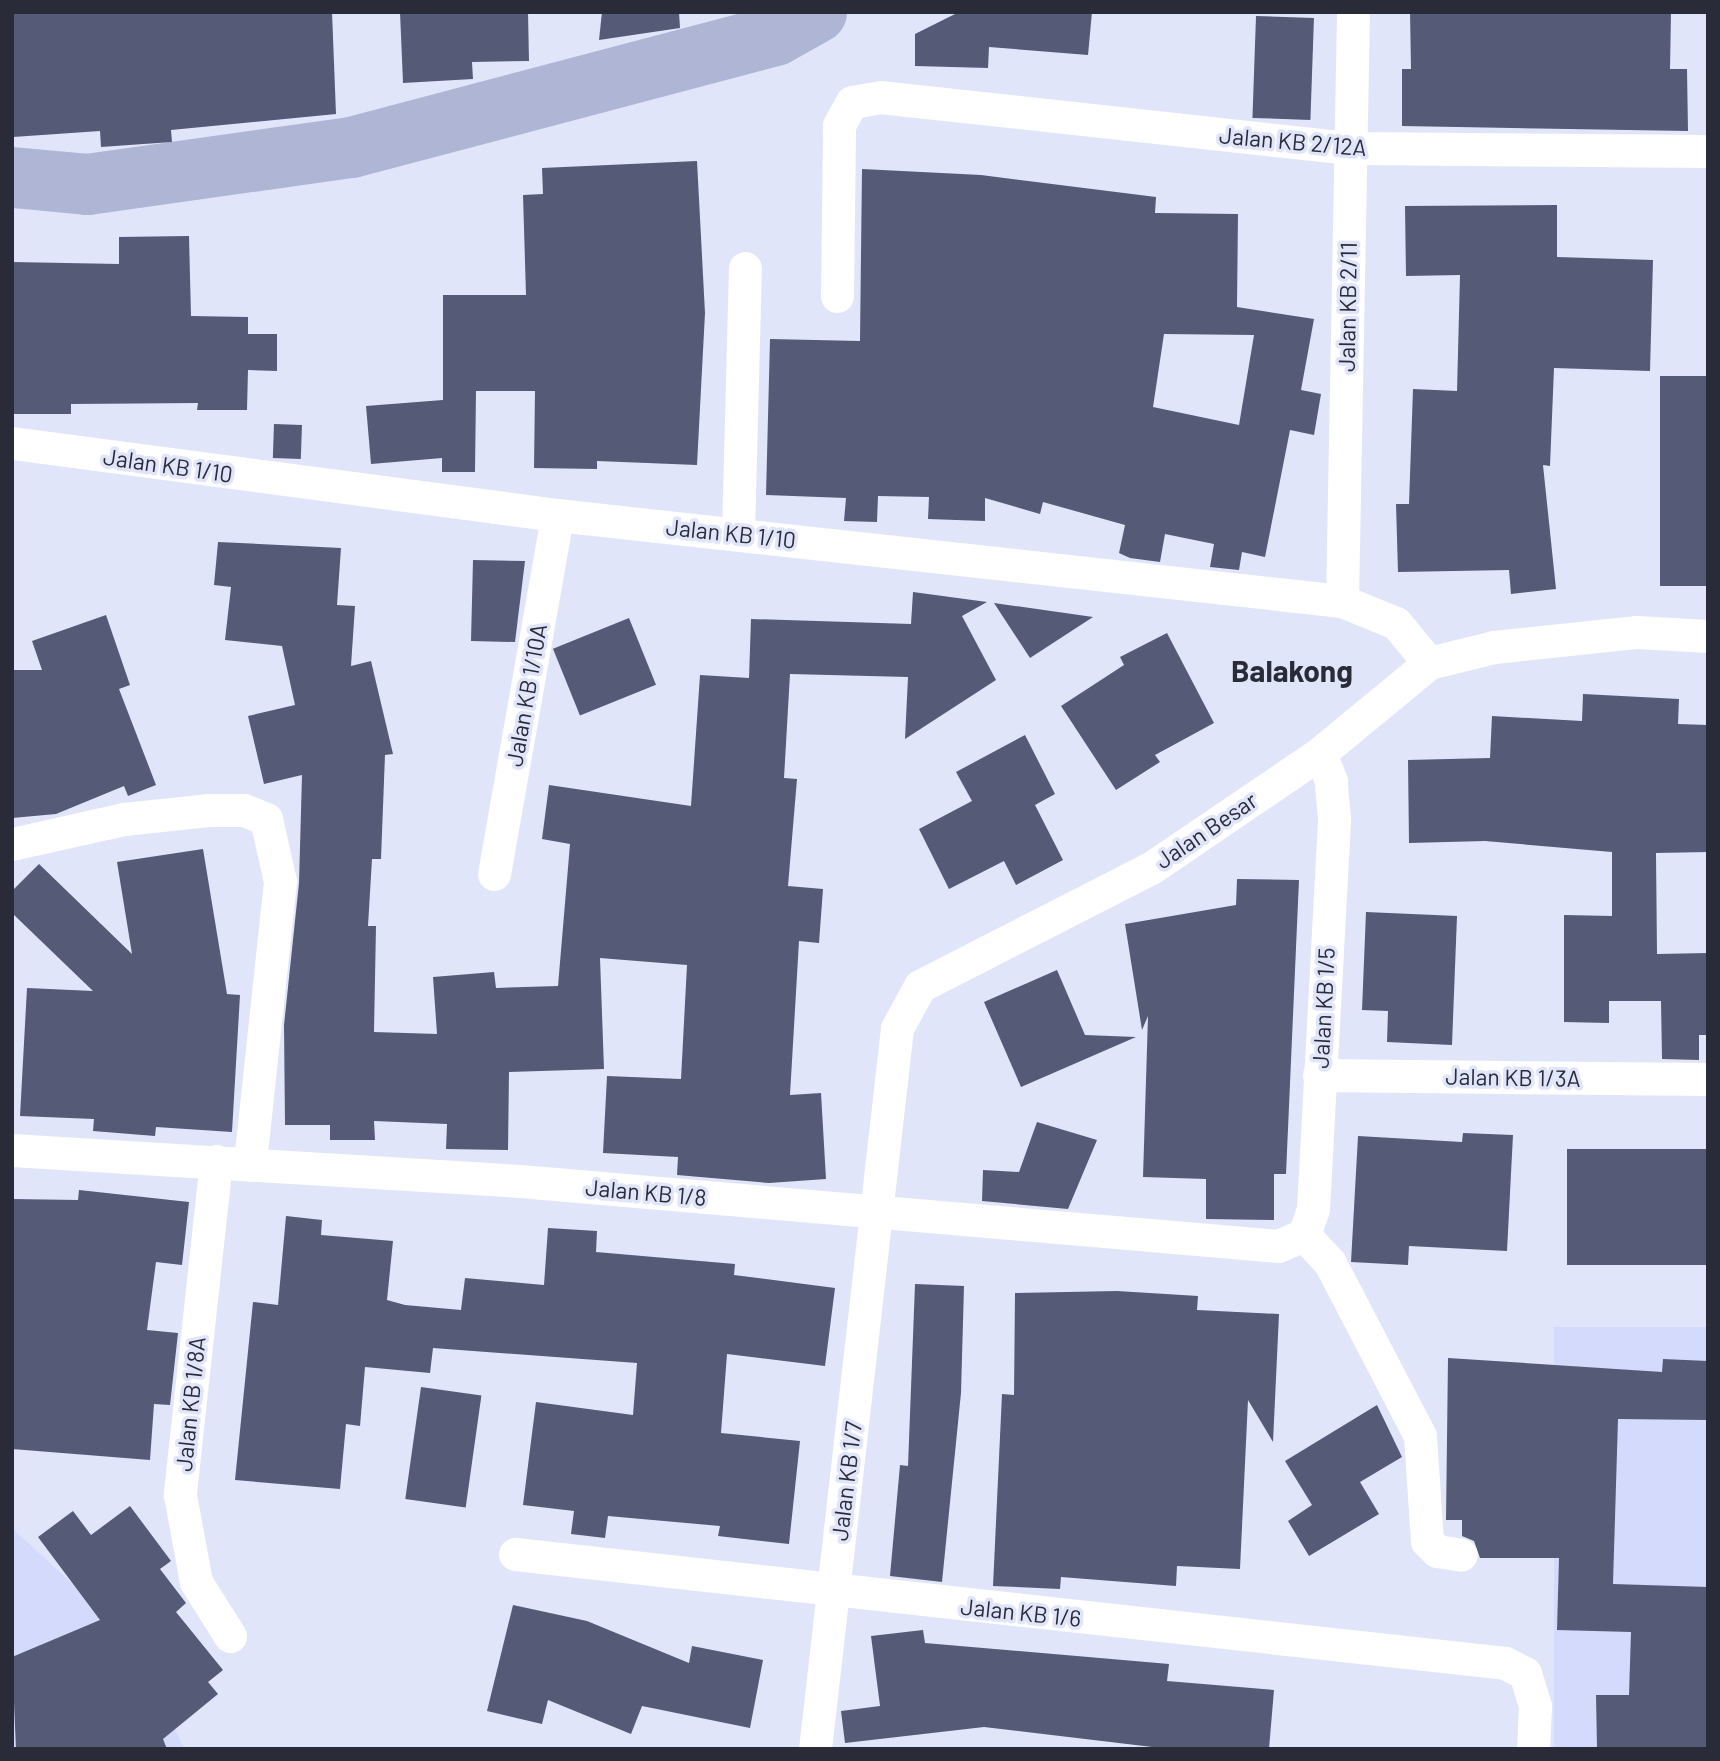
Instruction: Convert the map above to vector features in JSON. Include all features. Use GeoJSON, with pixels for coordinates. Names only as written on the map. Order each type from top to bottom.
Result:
{"type":"FeatureCollection","features":[{"type":"Feature","properties":{"kind":"street","name":"Jalan KB 2/11"},"geometry":{"type":"LineString","coordinates":[[1342,601],[1353,12]]}},
{"type":"Feature","properties":{"kind":"street","name":"Jalan KB 2/12A"},"geometry":{"type":"LineString","coordinates":[[837,296],[839,125],[852,102],[880,97],[1352,148],[1708,151]]}},
{"type":"Feature","properties":{"kind":"street"},"geometry":{"type":"LineString","coordinates":[[738,533],[745,268]]}},
{"type":"Feature","properties":{"kind":"street","name":"Jalan KB 1/10"},"geometry":{"type":"LineString","coordinates":[[12,443],[557,515],[1342,601],[1396,623],[1429,663]]}},
{"type":"Feature","properties":{"kind":"street","name":"Jalan KB 1/10A"},"geometry":{"type":"LineString","coordinates":[[494,874],[557,515]]}},
{"type":"Feature","properties":{"kind":"street","name":"Jalan Besar"},"geometry":{"type":"LineString","coordinates":[[880,1213],[897,1028],[920,986],[1151,868],[1320,753],[1429,663],[1494,647],[1624,634],[1708,636]]}},
{"type":"Feature","properties":{"kind":"street","name":"Jalan KB 1/5"},"geometry":{"type":"LineString","coordinates":[[1291,1240],[1313,1209],[1334,819],[1331,781],[1320,753]]}},
{"type":"Feature","properties":{"kind":"street"},"geometry":{"type":"LineString","coordinates":[[12,844],[124,818],[208,810],[244,810],[266,819],[280,880],[250,1164]]}},
{"type":"Feature","properties":{"kind":"street","name":"Jalan KB 1/3A"},"geometry":{"type":"LineString","coordinates":[[1319,1075],[1708,1079]]}},
{"type":"Feature","properties":{"kind":"street","name":"Jalan KB 1/8"},"geometry":{"type":"LineString","coordinates":[[12,1150],[216,1161],[880,1213],[1291,1240]]}},
{"type":"Feature","properties":{"kind":"street","name":"Jalan KB 1/8A"},"geometry":{"type":"LineString","coordinates":[[216,1161],[180,1495],[196,1582],[230,1636]]}},
{"type":"Feature","properties":{"kind":"street","name":"Jalan KB 1/7"},"geometry":{"type":"LineString","coordinates":[[815,1749],[880,1213]]}},
{"type":"Feature","properties":{"kind":"street"},"geometry":{"type":"LineString","coordinates":[[1291,1240],[1330,1264],[1420,1436],[1427,1541],[1437,1551],[1461,1555]]}},
{"type":"Feature","properties":{"kind":"street","name":"Jalan KB 1/6"},"geometry":{"type":"LineString","coordinates":[[515,1554],[832,1592],[1505,1663],[1525,1672],[1535,1706],[1533,1749]]}},
{"type":"Feature","properties":{"kind":"shaded area"},"geometry":{"type":"Polygon","coordinates":[[[1554,1327],[1708,1327],[1708,1749],[1554,1749],[1554,1327]]]}},
{"type":"Feature","properties":{"kind":"shaded area"},"geometry":{"type":"Polygon","coordinates":[[[12,1528],[137,1644],[184,1749],[12,1749],[12,1528]]]}},
{"type":"Feature","properties":{"kind":"building"},"geometry":{"type":"Polygon","coordinates":[[[12,12],[332,12],[336,114],[171,130],[172,142],[101,147],[100,131],[13,137],[12,12]]]}},
{"type":"Feature","properties":{"kind":"building"},"geometry":{"type":"Polygon","coordinates":[[[400,12],[528,12],[529,61],[472,62],[473,79],[403,83],[400,12]]]}},
{"type":"Feature","properties":{"kind":"building"},"geometry":{"type":"Polygon","coordinates":[[[602,12],[679,12],[680,28],[599,40],[602,12]]]}},
{"type":"Feature","properties":{"kind":"building"},"geometry":{"type":"Polygon","coordinates":[[[959,12],[1092,12],[1088,55],[989,47],[988,68],[915,66],[915,34],[959,12]]]}},
{"type":"Feature","properties":{"kind":"building"},"geometry":{"type":"Polygon","coordinates":[[[1410,12],[1671,12],[1670,69],[1687,69],[1688,131],[1402,126],[1402,69],[1411,69],[1410,12]]]}},
{"type":"Feature","properties":{"kind":"building"},"geometry":{"type":"Polygon","coordinates":[[[1256,16],[1314,18],[1310,120],[1252,118],[1256,16]]]}},
{"type":"Feature","properties":{"kind":"building"},"geometry":{"type":"Polygon","coordinates":[[[697,161],[705,313],[697,465],[597,461],[597,469],[534,468],[535,391],[476,391],[475,472],[442,472],[442,458],[371,464],[366,406],[443,400],[443,295],[526,295],[523,195],[543,194],[542,168],[697,161]]]}},
{"type":"Feature","properties":{"kind":"building"},"geometry":{"type":"Polygon","coordinates":[[[862,169],[981,175],[1156,197],[1155,213],[1238,214],[1237,307],[1314,319],[1301,390],[1321,394],[1314,435],[1290,430],[1265,557],[1242,552],[1239,570],[1210,567],[1214,544],[1165,534],[1160,562],[1130,558],[1119,553],[1125,525],[1043,502],[1040,514],[985,498],[985,521],[928,519],[929,497],[878,496],[877,522],[844,521],[846,498],[766,495],[770,339],[860,341],[862,169]],[[1164,334],[1153,407],[1239,425],[1254,335],[1164,334]]]}},
{"type":"Feature","properties":{"kind":"building"},"geometry":{"type":"Polygon","coordinates":[[[1557,205],[1557,257],[1653,260],[1650,371],[1554,368],[1550,466],[1543,465],[1556,589],[1511,594],[1509,570],[1398,572],[1396,504],[1409,504],[1413,389],[1457,391],[1460,275],[1406,276],[1405,206],[1557,205]]]}},
{"type":"Feature","properties":{"kind":"building"},"geometry":{"type":"Polygon","coordinates":[[[189,236],[191,316],[248,317],[248,334],[277,334],[277,371],[248,370],[247,410],[197,410],[198,403],[71,404],[71,414],[12,414],[12,262],[119,264],[119,237],[189,236]]]}},
{"type":"Feature","properties":{"kind":"building"},"geometry":{"type":"Polygon","coordinates":[[[1660,376],[1708,376],[1708,586],[1660,586],[1660,376]]]}},
{"type":"Feature","properties":{"kind":"building"},"geometry":{"type":"Polygon","coordinates":[[[274,424],[302,425],[301,459],[273,458],[274,424]]]}},
{"type":"Feature","properties":{"kind":"building"},"geometry":{"type":"Polygon","coordinates":[[[218,542],[341,548],[337,605],[355,606],[351,666],[371,661],[393,754],[385,755],[381,859],[372,859],[368,926],[376,926],[374,1032],[437,1034],[433,977],[494,972],[496,988],[558,986],[570,844],[542,839],[549,785],[691,806],[700,675],[749,678],[751,619],[911,624],[913,592],[987,602],[962,616],[996,680],[905,739],[908,677],[790,674],[784,778],[797,779],[788,886],[823,889],[819,943],[799,941],[790,1095],[821,1093],[826,1179],[769,1183],[677,1175],[678,1157],[603,1153],[607,1076],[681,1079],[687,965],[600,958],[604,1069],[509,1072],[508,1150],[446,1149],[447,1124],[374,1121],[375,1140],[330,1140],[330,1125],[285,1125],[284,1025],[299,883],[302,775],[264,784],[248,716],[295,705],[282,646],[225,640],[231,587],[214,585],[218,542]]]}},
{"type":"Feature","properties":{"kind":"building"},"geometry":{"type":"Polygon","coordinates":[[[473,560],[525,561],[515,642],[471,641],[473,560]]]}},
{"type":"Feature","properties":{"kind":"building"},"geometry":{"type":"Polygon","coordinates":[[[994,603],[1093,617],[1030,658],[994,603]]]}},
{"type":"Feature","properties":{"kind":"building"},"geometry":{"type":"Polygon","coordinates":[[[106,615],[130,685],[119,689],[156,785],[128,796],[124,786],[56,814],[12,818],[12,670],[42,670],[32,641],[106,615]]]}},
{"type":"Feature","properties":{"kind":"building"},"geometry":{"type":"Polygon","coordinates":[[[629,618],[656,685],[580,715],[553,649],[629,618]]]}},
{"type":"Feature","properties":{"kind":"building"},"geometry":{"type":"Polygon","coordinates":[[[1167,633],[1214,723],[1155,755],[1160,762],[1116,790],[1061,706],[1124,665],[1120,657],[1167,633]]]}},
{"type":"Feature","properties":{"kind":"building"},"geometry":{"type":"Polygon","coordinates":[[[1583,694],[1679,699],[1678,724],[1708,725],[1708,852],[1656,853],[1657,954],[1708,953],[1708,1035],[1699,1035],[1699,1060],[1662,1059],[1661,1001],[1609,1001],[1609,1023],[1564,1022],[1564,915],[1612,916],[1612,852],[1485,841],[1409,843],[1408,760],[1490,758],[1492,716],[1582,721],[1583,694]]]}},
{"type":"Feature","properties":{"kind":"building"},"geometry":{"type":"Polygon","coordinates":[[[1025,735],[1055,794],[1035,805],[1063,860],[1016,885],[1004,861],[949,889],[919,829],[972,801],[956,772],[1025,735]]]}},
{"type":"Feature","properties":{"kind":"building"},"geometry":{"type":"Polygon","coordinates":[[[203,849],[227,994],[240,995],[232,1132],[156,1127],[155,1136],[93,1131],[94,1119],[20,1116],[27,988],[93,991],[12,913],[12,891],[39,864],[132,954],[117,862],[203,849]]]}},
{"type":"Feature","properties":{"kind":"building"},"geometry":{"type":"Polygon","coordinates":[[[1237,879],[1299,880],[1286,1174],[1274,1174],[1274,1220],[1206,1219],[1206,1179],[1143,1177],[1148,1016],[1142,1030],[1125,924],[1236,905],[1237,879]]]}},
{"type":"Feature","properties":{"kind":"building"},"geometry":{"type":"Polygon","coordinates":[[[1366,912],[1457,916],[1452,1045],[1387,1042],[1388,1011],[1362,1010],[1366,912]]]}},
{"type":"Feature","properties":{"kind":"building"},"geometry":{"type":"Polygon","coordinates":[[[1057,970],[1085,1035],[1136,1037],[1021,1087],[984,1002],[1057,970]]]}},
{"type":"Feature","properties":{"kind":"building"},"geometry":{"type":"Polygon","coordinates":[[[1037,1122],[1097,1140],[1068,1209],[982,1201],[983,1170],[1019,1172],[1037,1122]]]}},
{"type":"Feature","properties":{"kind":"building"},"geometry":{"type":"Polygon","coordinates":[[[1463,1133],[1513,1135],[1507,1251],[1409,1246],[1408,1265],[1351,1262],[1358,1136],[1462,1142],[1463,1133]]]}},
{"type":"Feature","properties":{"kind":"building"},"geometry":{"type":"Polygon","coordinates":[[[1567,1149],[1708,1149],[1708,1265],[1567,1265],[1567,1149]]]}},
{"type":"Feature","properties":{"kind":"building"},"geometry":{"type":"Polygon","coordinates":[[[79,1190],[189,1202],[182,1265],[156,1262],[147,1330],[178,1333],[170,1405],[154,1404],[150,1460],[12,1449],[12,1199],[78,1200],[79,1190]]]}},
{"type":"Feature","properties":{"kind":"building"},"geometry":{"type":"Polygon","coordinates":[[[286,1216],[322,1220],[321,1235],[393,1241],[387,1300],[405,1305],[461,1310],[465,1278],[544,1285],[548,1228],[597,1231],[596,1252],[735,1264],[734,1275],[835,1288],[825,1366],[727,1354],[721,1433],[800,1441],[789,1544],[718,1536],[720,1526],[608,1516],[605,1538],[571,1534],[574,1511],[523,1505],[536,1402],[633,1415],[637,1363],[433,1348],[430,1373],[365,1367],[360,1426],[346,1424],[340,1489],[235,1480],[253,1302],[278,1305],[286,1216]]]}},
{"type":"Feature","properties":{"kind":"building"},"geometry":{"type":"Polygon","coordinates":[[[915,1284],[964,1286],[961,1393],[942,1582],[890,1576],[900,1465],[908,1466],[915,1284]]]}},
{"type":"Feature","properties":{"kind":"building"},"geometry":{"type":"Polygon","coordinates":[[[1117,1291],[1198,1296],[1197,1310],[1279,1314],[1273,1442],[1248,1400],[1240,1569],[1177,1566],[1176,1586],[1061,1577],[1060,1589],[993,1586],[1002,1394],[1014,1395],[1015,1293],[1117,1291]]]}},
{"type":"Feature","properties":{"kind":"building"},"geometry":{"type":"Polygon","coordinates":[[[1448,1358],[1662,1372],[1663,1359],[1708,1361],[1708,1420],[1618,1419],[1613,1584],[1708,1587],[1708,1749],[1597,1749],[1596,1695],[1629,1695],[1631,1632],[1557,1630],[1559,1558],[1480,1558],[1474,1541],[1462,1536],[1462,1520],[1446,1520],[1448,1358]]]}},
{"type":"Feature","properties":{"kind":"building"},"geometry":{"type":"Polygon","coordinates":[[[421,1387],[481,1395],[466,1507],[405,1499],[421,1387]]]}},
{"type":"Feature","properties":{"kind":"building"},"geometry":{"type":"Polygon","coordinates":[[[1377,1405],[1402,1457],[1360,1482],[1379,1514],[1309,1556],[1288,1521],[1312,1505],[1285,1461],[1377,1405]]]}},
{"type":"Feature","properties":{"kind":"building"},"geometry":{"type":"Polygon","coordinates":[[[130,1506],[171,1561],[160,1569],[186,1603],[176,1612],[223,1670],[208,1682],[218,1694],[163,1739],[167,1749],[16,1749],[12,1657],[100,1620],[38,1537],[73,1511],[91,1535],[130,1506]]]}},
{"type":"Feature","properties":{"kind":"building"},"geometry":{"type":"Polygon","coordinates":[[[513,1605],[587,1621],[689,1663],[692,1646],[763,1660],[750,1728],[642,1706],[631,1734],[548,1700],[542,1724],[487,1711],[513,1605]]]}},
{"type":"Feature","properties":{"kind":"building"},"geometry":{"type":"Polygon","coordinates":[[[923,1630],[925,1643],[1169,1664],[1167,1681],[1274,1690],[1269,1749],[1169,1749],[984,1727],[845,1743],[841,1711],[880,1706],[871,1636],[923,1630]]]}},
{"type":"Feature","properties":{"kind":"waterway"},"geometry":{"type":"LineString","coordinates":[[12,177],[87,184],[351,147],[775,35],[816,12]]}},
{"type":"Feature","properties":{"kind":"district","name":"Balakong"},"geometry":{"type":"Point","coordinates":[1292,670]}}]}
